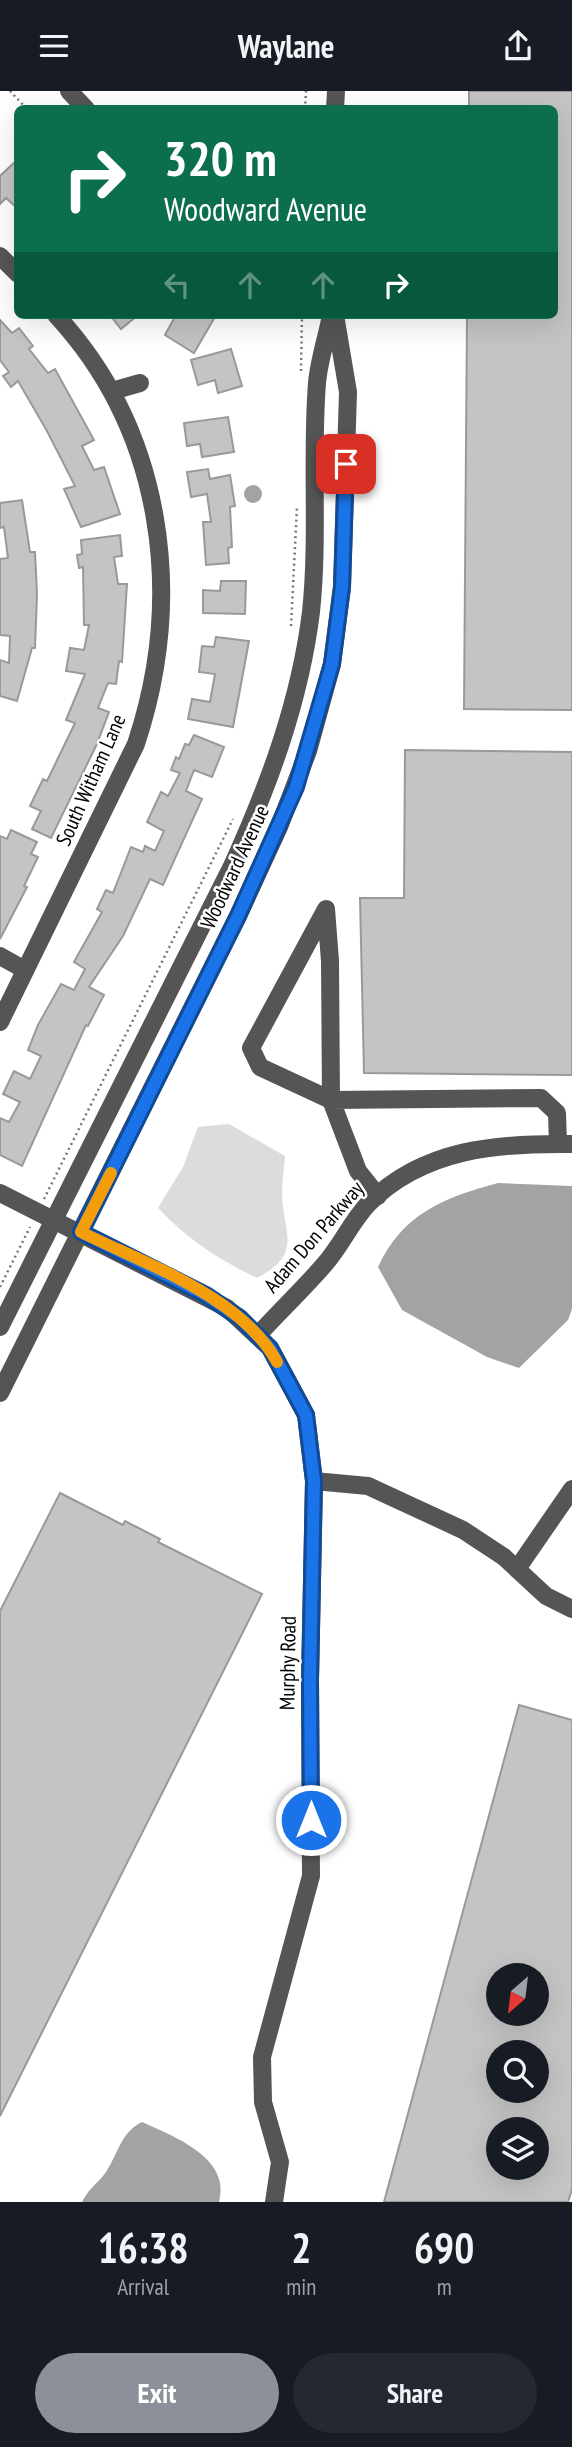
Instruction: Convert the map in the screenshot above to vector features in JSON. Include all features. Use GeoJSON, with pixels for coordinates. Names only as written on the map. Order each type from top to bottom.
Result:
{"type":"FeatureCollection","features":[{"type":"Feature","properties":{"kind":"street"},"geometry":{"type":"LineString","coordinates":[[69,91],[82,105]]}},
{"type":"Feature","properties":{"kind":"street"},"geometry":{"type":"LineString","coordinates":[[0,256],[14,270]]}},
{"type":"Feature","properties":{"kind":"street","name":"South Witham Lane"},"geometry":{"type":"LineString","coordinates":[[0,1022],[136,744],[146,712],[159,645],[160,546],[152,503],[124,410],[97,365],[59,319]]}},
{"type":"Feature","properties":{"kind":"street","name":"Woodward Avenue"},"geometry":{"type":"LineString","coordinates":[[0,1327],[232,866],[259,807],[284,737],[299,681],[311,612],[315,554],[317,382],[332,319]]}},
{"type":"Feature","properties":{"kind":"street","name":"Woodward Avenue"},"geometry":{"type":"LineString","coordinates":[[0,1393],[273,840],[296,787],[325,695],[338,618],[345,536],[348,392],[334,319]]}},
{"type":"Feature","properties":{"kind":"street"},"geometry":{"type":"LineString","coordinates":[[112,391],[140,383]]}},
{"type":"Feature","properties":{"kind":"street"},"geometry":{"type":"LineString","coordinates":[[378,1196],[358,1171],[331,1100],[330,961],[326,909],[251,1048],[260,1067],[331,1100],[541,1098],[557,1112],[565,1144]]}},
{"type":"Feature","properties":{"kind":"street"},"geometry":{"type":"LineString","coordinates":[[0,956],[25,971]]}},
{"type":"Feature","properties":{"kind":"street","name":"Adam Don Parkway"},"geometry":{"type":"LineString","coordinates":[[258,1335],[326,1264],[367,1205],[403,1176],[436,1160],[478,1147],[565,1144]]}},
{"type":"Feature","properties":{"kind":"street","name":"Murphy Road"},"geometry":{"type":"LineString","coordinates":[[0,1193],[206,1295],[240,1318],[270,1348],[306,1415],[314,1481],[310,1680],[311,1876],[262,2057],[260,2076],[263,2102],[280,2162],[274,2202]]}},
{"type":"Feature","properties":{"kind":"street"},"geometry":{"type":"LineString","coordinates":[[314,1481],[368,1486],[463,1530],[517,1569],[546,1596],[572,1609]]}},
{"type":"Feature","properties":{"kind":"street"},"geometry":{"type":"LineString","coordinates":[[517,1569],[572,1489]]}},
{"type":"Feature","properties":{"kind":"path"},"geometry":{"type":"LineString","coordinates":[[10,91],[23,105]]}},
{"type":"Feature","properties":{"kind":"path"},"geometry":{"type":"LineString","coordinates":[[301,370],[302,319]]}},
{"type":"Feature","properties":{"kind":"path"},"geometry":{"type":"LineString","coordinates":[[291,627],[298,495]]}},
{"type":"Feature","properties":{"kind":"path"},"geometry":{"type":"LineString","coordinates":[[46,1195],[235,816]]}},
{"type":"Feature","properties":{"kind":"path"},"geometry":{"type":"LineString","coordinates":[[0,1287],[30,1227]]}},
{"type":"Feature","properties":{"kind":"shaded area"},"geometry":{"type":"Polygon","coordinates":[[[249,485],[257,485],[262,494],[260,501],[249,503],[244,498],[244,490],[249,485]]]}},
{"type":"Feature","properties":{"kind":"shaded area"},"geometry":{"type":"Polygon","coordinates":[[[229,1124],[285,1156],[282,1194],[288,1242],[286,1251],[272,1269],[257,1278],[204,1248],[158,1208],[183,1167],[198,1127],[229,1124]]]}},
{"type":"Feature","properties":{"kind":"shaded area"},"geometry":{"type":"Polygon","coordinates":[[[498,1183],[572,1186],[572,1309],[568,1320],[519,1368],[487,1357],[402,1310],[378,1267],[399,1233],[427,1210],[460,1195],[498,1183]]]}},
{"type":"Feature","properties":{"kind":"shaded area"},"geometry":{"type":"Polygon","coordinates":[[[142,2122],[183,2142],[209,2161],[217,2173],[221,2187],[219,2202],[82,2202],[108,2169],[128,2132],[142,2122]]]}},
{"type":"Feature","properties":{"kind":"building"},"geometry":{"type":"Polygon","coordinates":[[[469,91],[572,91],[572,710],[464,709],[467,319],[558,319],[558,105],[469,105],[469,91]]]}},
{"type":"Feature","properties":{"kind":"building"},"geometry":{"type":"Polygon","coordinates":[[[14,163],[14,205],[6,198],[0,204],[0,176],[14,163]]]}},
{"type":"Feature","properties":{"kind":"building"},"geometry":{"type":"Polygon","coordinates":[[[113,319],[133,319],[121,329],[113,319]]]}},
{"type":"Feature","properties":{"kind":"building"},"geometry":{"type":"Polygon","coordinates":[[[174,319],[214,319],[194,353],[165,335],[174,319]]]}},
{"type":"Feature","properties":{"kind":"building"},"geometry":{"type":"Polygon","coordinates":[[[0,320],[12,333],[19,328],[33,346],[29,349],[48,373],[55,369],[94,440],[82,446],[94,470],[104,467],[120,514],[81,527],[64,489],[75,486],[47,431],[18,381],[11,387],[3,376],[9,372],[0,360],[0,320]]]}},
{"type":"Feature","properties":{"kind":"building"},"geometry":{"type":"Polygon","coordinates":[[[231,349],[242,386],[218,393],[215,380],[198,385],[191,360],[231,349]]]}},
{"type":"Feature","properties":{"kind":"building"},"geometry":{"type":"Polygon","coordinates":[[[228,417],[234,452],[202,457],[200,444],[187,446],[184,423],[228,417]]]}},
{"type":"Feature","properties":{"kind":"building"},"geometry":{"type":"Polygon","coordinates":[[[208,469],[210,479],[230,475],[235,506],[230,507],[232,547],[228,548],[229,563],[206,565],[203,522],[211,522],[207,494],[191,497],[187,472],[208,469]]]}},
{"type":"Feature","properties":{"kind":"building"},"geometry":{"type":"Polygon","coordinates":[[[22,500],[30,552],[35,552],[37,594],[35,648],[32,648],[17,701],[0,696],[0,660],[9,663],[10,636],[0,635],[0,559],[8,558],[4,527],[0,528],[0,503],[22,500]]]}},
{"type":"Feature","properties":{"kind":"building"},"geometry":{"type":"Polygon","coordinates":[[[120,535],[122,556],[114,557],[118,584],[127,584],[122,662],[119,661],[116,684],[108,683],[98,708],[109,712],[96,746],[51,838],[32,829],[41,811],[30,806],[43,779],[47,781],[75,723],[66,720],[85,674],[66,671],[70,648],[84,650],[89,625],[84,625],[83,567],[79,568],[77,555],[82,554],[81,540],[120,535]]]}},
{"type":"Feature","properties":{"kind":"building"},"geometry":{"type":"Polygon","coordinates":[[[221,581],[246,581],[245,614],[203,613],[203,590],[220,591],[221,581]]]}},
{"type":"Feature","properties":{"kind":"building"},"geometry":{"type":"Polygon","coordinates":[[[216,637],[249,641],[233,727],[188,719],[192,699],[210,702],[215,674],[199,672],[202,646],[214,647],[216,637]]]}},
{"type":"Feature","properties":{"kind":"building"},"geometry":{"type":"Polygon","coordinates":[[[194,735],[224,747],[212,777],[194,770],[186,791],[202,799],[163,885],[150,879],[123,936],[89,987],[104,995],[88,1026],[86,1025],[22,1166],[0,1155],[0,1118],[9,1122],[20,1102],[3,1094],[14,1071],[30,1079],[41,1056],[28,1050],[38,1025],[61,984],[74,990],[85,969],[74,962],[102,912],[97,909],[106,890],[113,893],[131,847],[143,852],[145,846],[155,851],[164,831],[147,822],[161,792],[168,796],[180,773],[171,770],[176,757],[179,759],[185,744],[189,745],[194,735]]]}},
{"type":"Feature","properties":{"kind":"building"},"geometry":{"type":"Polygon","coordinates":[[[405,750],[572,752],[572,1075],[364,1073],[360,898],[404,898],[405,750]]]}},
{"type":"Feature","properties":{"kind":"building"},"geometry":{"type":"Polygon","coordinates":[[[11,830],[37,842],[31,854],[38,857],[24,886],[27,887],[0,939],[0,836],[7,839],[11,830]]]}},
{"type":"Feature","properties":{"kind":"building"},"geometry":{"type":"Polygon","coordinates":[[[60,1493],[123,1525],[125,1521],[160,1539],[158,1542],[262,1594],[0,2116],[0,1611],[60,1493]]]}},
{"type":"Feature","properties":{"kind":"building"},"geometry":{"type":"Polygon","coordinates":[[[519,1705],[572,1720],[572,2189],[568,2202],[384,2202],[519,1705]]]}},
{"type":"Feature","properties":{"kind":"slow traffic"},"geometry":{"type":"LineString","coordinates":[[111,1173],[81,1232],[227,1308],[258,1335],[270,1348],[277,1362]]}},
{"type":"Feature","properties":{"kind":"route"},"geometry":{"type":"LineString","coordinates":[[311,1820],[310,1680],[314,1481],[306,1415],[270,1348],[240,1318],[206,1295],[81,1232],[238,916],[296,787],[332,664],[342,587],[346,464]]}}]}
